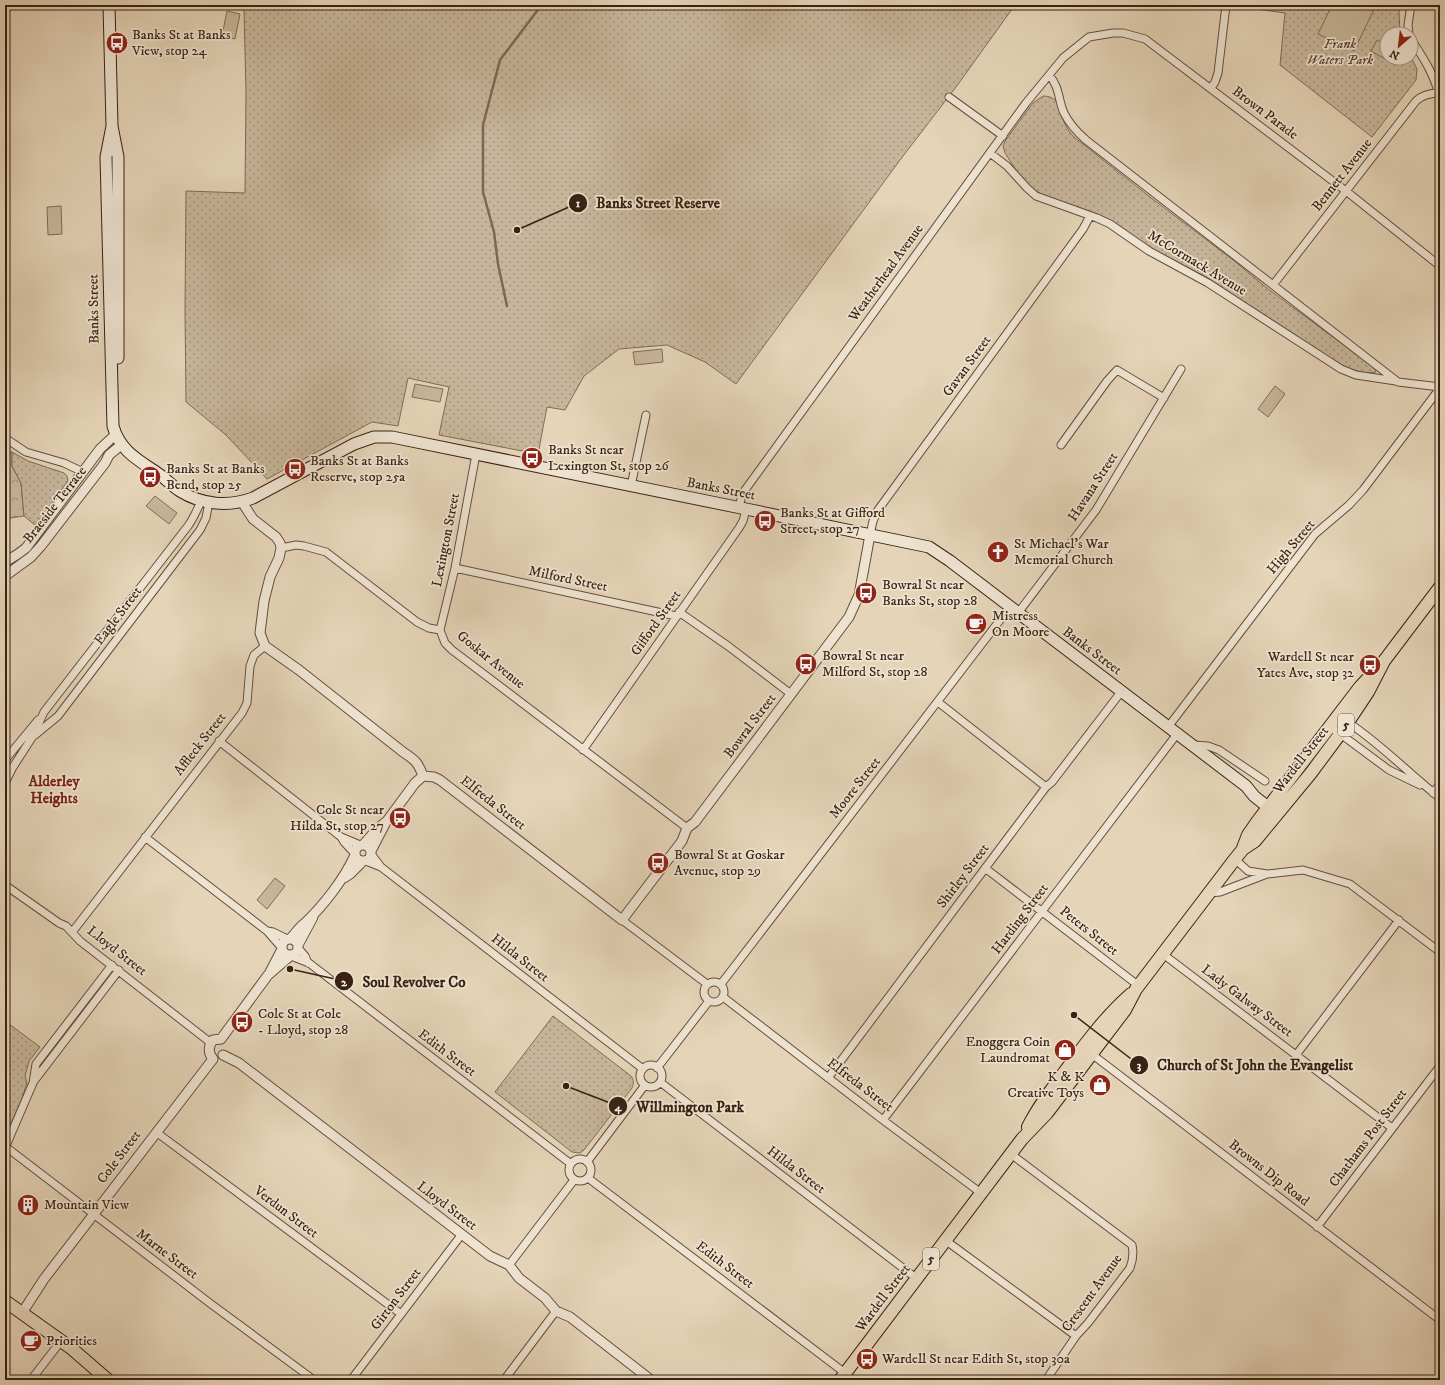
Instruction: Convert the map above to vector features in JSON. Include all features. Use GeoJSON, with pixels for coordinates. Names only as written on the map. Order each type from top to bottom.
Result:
{"type":"FeatureCollection","features":[{"type":"Feature","properties":{"kind":"main road","name":"Banks Street"},"geometry":{"type":"LineString","coordinates":[[109,5],[112,126],[106,158],[111,415],[120,439],[132,455],[180,490],[188,495],[206,501],[228,504],[242,502],[253,498],[354,444],[374,437],[392,437],[918,544],[933,550],[1246,786],[1254,796],[1275,808]]}},
{"type":"Feature","properties":{"kind":"main road","name":"Wardell Street"},"geometry":{"type":"LineString","coordinates":[[841,1378],[1022,1139],[1037,1109],[1087,1050],[1125,1010],[1137,988],[1243,849],[1248,835],[1321,761],[1335,731],[1343,719],[1368,692],[1384,661],[1440,587]]}},
{"type":"Feature","properties":{"kind":"main road"},"geometry":{"type":"LineString","coordinates":[[5,1302],[61,1341],[108,1380]]}},
{"type":"Feature","properties":{"kind":"street"},"geometry":{"type":"LineString","coordinates":[[1211,88],[1218,73],[1226,5]]}},
{"type":"Feature","properties":{"kind":"street"},"geometry":{"type":"LineString","coordinates":[[1408,26],[1411,5]]}},
{"type":"Feature","properties":{"kind":"street","name":"Brown Parade"},"geometry":{"type":"LineString","coordinates":[[1062,59],[1089,38],[1112,33],[1123,33],[1145,39],[1346,191],[1440,266]]}},
{"type":"Feature","properties":{"kind":"street"},"geometry":{"type":"LineString","coordinates":[[1419,51],[1428,65],[1440,95]]}},
{"type":"Feature","properties":{"kind":"street","name":"Weatherhead Avenue"},"geometry":{"type":"LineString","coordinates":[[742,508],[742,495],[745,490],[1026,103],[1062,59]]}},
{"type":"Feature","properties":{"kind":"street","name":"McCormack Avenue"},"geometry":{"type":"LineString","coordinates":[[1049,75],[1056,84],[1065,115],[1081,135],[1398,382]]}},
{"type":"Feature","properties":{"kind":"street","name":"Bennett Avenue"},"geometry":{"type":"LineString","coordinates":[[1273,284],[1416,101],[1423,96],[1440,95]]}},
{"type":"Feature","properties":{"kind":"street"},"geometry":{"type":"LineString","coordinates":[[949,97],[1003,136]]}},
{"type":"Feature","properties":{"kind":"street","name":"McCormack Avenue"},"geometry":{"type":"LineString","coordinates":[[990,153],[1007,166],[1026,188],[1036,196],[1110,224],[1149,251],[1208,283],[1341,369],[1356,375],[1440,388]]}},
{"type":"Feature","properties":{"kind":"street","name":"Gavan Street"},"geometry":{"type":"LineString","coordinates":[[870,535],[873,520],[878,510],[1083,229],[1090,216]]}},
{"type":"Feature","properties":{"kind":"street","name":"Havana Street"},"geometry":{"type":"LineString","coordinates":[[1014,610],[1096,510],[1182,369]]}},
{"type":"Feature","properties":{"kind":"street"},"geometry":{"type":"LineString","coordinates":[[1061,445],[1107,381],[1118,370],[1164,398]]}},
{"type":"Feature","properties":{"kind":"street","name":"High Street"},"geometry":{"type":"LineString","coordinates":[[1172,730],[1315,534],[1363,490],[1440,388]]}},
{"type":"Feature","properties":{"kind":"street"},"geometry":{"type":"LineString","coordinates":[[632,486],[646,415]]}},
{"type":"Feature","properties":{"kind":"street"},"geometry":{"type":"LineString","coordinates":[[5,438],[26,452],[64,463],[83,472]]}},
{"type":"Feature","properties":{"kind":"street","name":"Braeside Terrace"},"geometry":{"type":"LineString","coordinates":[[5,562],[18,554],[29,544],[101,449],[120,439]]}},
{"type":"Feature","properties":{"kind":"street","name":"Braeside Terrace"},"geometry":{"type":"LineString","coordinates":[[5,576],[31,557],[41,546],[104,465],[120,439]]}},
{"type":"Feature","properties":{"kind":"street","name":"Lexington Street"},"geometry":{"type":"LineString","coordinates":[[440,630],[455,568],[476,454]]}},
{"type":"Feature","properties":{"kind":"street"},"geometry":{"type":"LineString","coordinates":[[94,458],[98,456],[102,457],[104,460],[104,465]]}},
{"type":"Feature","properties":{"kind":"street","name":"Eagle Street"},"geometry":{"type":"LineString","coordinates":[[5,760],[188,526],[196,515],[198,506],[206,501]]}},
{"type":"Feature","properties":{"kind":"street","name":"Eagle Street"},"geometry":{"type":"LineString","coordinates":[[33,736],[58,716],[197,533],[206,518],[206,501]]}},
{"type":"Feature","properties":{"kind":"street"},"geometry":{"type":"LineString","coordinates":[[242,502],[253,520],[276,538],[280,543],[281,548],[280,558],[270,577],[264,601],[260,633],[264,646],[298,670],[403,752],[413,758],[418,763],[423,776],[415,783],[387,821],[368,857],[350,874],[342,878]]}},
{"type":"Feature","properties":{"kind":"street","name":"Gifford Street"},"geometry":{"type":"LineString","coordinates":[[583,750],[739,528],[743,521],[742,508]]}},
{"type":"Feature","properties":{"kind":"street"},"geometry":{"type":"LineString","coordinates":[[188,526],[192,524],[196,526],[198,530],[197,533]]}},
{"type":"Feature","properties":{"kind":"street","name":"Bowral Street"},"geometry":{"type":"LineString","coordinates":[[622,920],[682,841],[687,828],[695,822],[849,617],[859,595],[870,535]]}},
{"type":"Feature","properties":{"kind":"street","name":"Goskar Avenue"},"geometry":{"type":"LineString","coordinates":[[281,548],[304,546],[326,552],[417,622],[429,628],[440,630],[445,643],[452,650],[687,828]]}},
{"type":"Feature","properties":{"kind":"street","name":"Milford Street"},"geometry":{"type":"LineString","coordinates":[[455,568],[678,614],[728,646],[792,694]]}},
{"type":"Feature","properties":{"kind":"street","name":"Moore Street"},"geometry":{"type":"LineString","coordinates":[[721,984],[938,702],[1014,610]]}},
{"type":"Feature","properties":{"kind":"street","name":"Affleck Street"},"geometry":{"type":"LineString","coordinates":[[73,932],[242,713],[247,703],[250,666],[254,655],[264,646]]}},
{"type":"Feature","properties":{"kind":"street","name":"Shirley Street"},"geometry":{"type":"LineString","coordinates":[[828,1078],[1046,787],[1052,782],[1121,692]]}},
{"type":"Feature","properties":{"kind":"street"},"geometry":{"type":"LineString","coordinates":[[938,702],[1046,787]]}},
{"type":"Feature","properties":{"kind":"street","name":"Eagle Street"},"geometry":{"type":"LineString","coordinates":[[5,783],[13,767],[33,736],[44,712]]}},
{"type":"Feature","properties":{"kind":"street"},"geometry":{"type":"LineString","coordinates":[[1343,719],[1397,761],[1426,788]]}},
{"type":"Feature","properties":{"kind":"street","name":"Harding Street"},"geometry":{"type":"LineString","coordinates":[[883,1120],[1042,911],[1172,730]]}},
{"type":"Feature","properties":{"kind":"street"},"geometry":{"type":"LineString","coordinates":[[1335,731],[1395,774],[1426,788],[1440,798]]}},
{"type":"Feature","properties":{"kind":"street"},"geometry":{"type":"LineString","coordinates":[[219,741],[341,837],[368,846],[368,857]]}},
{"type":"Feature","properties":{"kind":"street","name":"Banks Street"},"geometry":{"type":"LineString","coordinates":[[1191,744],[1208,746],[1219,750],[1265,781]]}},
{"type":"Feature","properties":{"kind":"street","name":"Elfreda Street"},"geometry":{"type":"LineString","coordinates":[[423,776],[434,777],[440,780],[707,984]]}},
{"type":"Feature","properties":{"kind":"street"},"geometry":{"type":"LineString","coordinates":[[1434,793],[1440,784]]}},
{"type":"Feature","properties":{"kind":"street"},"geometry":{"type":"LineString","coordinates":[[268,975],[295,953],[314,916],[342,878],[356,848],[362,845],[387,821]]}},
{"type":"Feature","properties":{"kind":"street"},"geometry":{"type":"LineString","coordinates":[[145,837],[267,931],[284,954],[291,956]]}},
{"type":"Feature","properties":{"kind":"street"},"geometry":{"type":"LineString","coordinates":[[341,837],[358,860],[368,857]]}},
{"type":"Feature","properties":{"kind":"street","name":"Hilda Street"},"geometry":{"type":"LineString","coordinates":[[368,857],[643,1070]]}},
{"type":"Feature","properties":{"kind":"street"},"geometry":{"type":"LineString","coordinates":[[1235,859],[1248,871],[1267,874]]}},
{"type":"Feature","properties":{"kind":"street","name":"Peters Street"},"geometry":{"type":"LineString","coordinates":[[985,868],[1042,911],[1137,988]]}},
{"type":"Feature","properties":{"kind":"street"},"geometry":{"type":"LineString","coordinates":[[1209,893],[1220,892],[1267,874],[1303,870],[1347,882],[1357,888],[1440,952]]}},
{"type":"Feature","properties":{"kind":"street","name":"Lloyd Street"},"geometry":{"type":"LineString","coordinates":[[5,885],[59,923],[66,926],[80,940],[211,1043]]}},
{"type":"Feature","properties":{"kind":"street"},"geometry":{"type":"LineString","coordinates":[[221,1040],[268,975],[283,942],[289,939],[304,923],[314,916]]}},
{"type":"Feature","properties":{"kind":"street"},"geometry":{"type":"LineString","coordinates":[[1296,1055],[1398,920]]}},
{"type":"Feature","properties":{"kind":"street"},"geometry":{"type":"LineString","coordinates":[[267,931],[295,941],[298,947]]}},
{"type":"Feature","properties":{"kind":"street","name":"Edith Street"},"geometry":{"type":"LineString","coordinates":[[298,947],[308,963]]}},
{"type":"Feature","properties":{"kind":"street","name":"Lady Galway Street"},"geometry":{"type":"LineString","coordinates":[[1163,954],[1392,1128]]}},
{"type":"Feature","properties":{"kind":"street","name":"Edith Street"},"geometry":{"type":"LineString","coordinates":[[291,956],[308,963],[571,1164]]}},
{"type":"Feature","properties":{"kind":"street"},"geometry":{"type":"LineString","coordinates":[[33,1083],[36,1064],[112,965]]}},
{"type":"Feature","properties":{"kind":"street"},"geometry":{"type":"LineString","coordinates":[[5,1147],[33,1083],[119,970]]}},
{"type":"Feature","properties":{"kind":"street"},"geometry":{"type":"LineString","coordinates":[[715,982],[721,984],[724,989],[723,997],[715,1002],[709,1001],[704,993],[707,984],[715,982]]}},
{"type":"Feature","properties":{"kind":"street","name":"Elfreda Street"},"geometry":{"type":"LineString","coordinates":[[723,997],[981,1193]]}},
{"type":"Feature","properties":{"kind":"street"},"geometry":{"type":"LineString","coordinates":[[657,1068],[709,1001]]}},
{"type":"Feature","properties":{"kind":"street"},"geometry":{"type":"LineString","coordinates":[[213,1040],[221,1040],[225,1045],[223,1055],[218,1060],[213,1059],[209,1050],[211,1043],[213,1040]]}},
{"type":"Feature","properties":{"kind":"street","name":"Browns Dip Road"},"geometry":{"type":"LineString","coordinates":[[1087,1050],[1440,1320]]}},
{"type":"Feature","properties":{"kind":"street","name":"Lloyd Street"},"geometry":{"type":"LineString","coordinates":[[223,1055],[239,1063],[490,1256],[509,1265],[519,1278],[545,1298],[556,1311],[570,1317],[648,1379]]}},
{"type":"Feature","properties":{"kind":"street","name":"Cole Street"},"geometry":{"type":"LineString","coordinates":[[22,1313],[44,1279],[213,1059]]}},
{"type":"Feature","properties":{"kind":"street"},"geometry":{"type":"LineString","coordinates":[[648,1066],[657,1068],[661,1073],[660,1082],[654,1086],[645,1085],[640,1076],[643,1070],[648,1066]]}},
{"type":"Feature","properties":{"kind":"street","name":"Chathams Post Street"},"geometry":{"type":"LineString","coordinates":[[1317,1227],[1440,1066]]}},
{"type":"Feature","properties":{"kind":"street","name":"Hilda Street"},"geometry":{"type":"LineString","coordinates":[[660,1082],[916,1278]]}},
{"type":"Feature","properties":{"kind":"street"},"geometry":{"type":"LineString","coordinates":[[587,1162],[645,1085]]}},
{"type":"Feature","properties":{"kind":"street","name":"Verdun Street"},"geometry":{"type":"LineString","coordinates":[[156,1132],[401,1314]]}},
{"type":"Feature","properties":{"kind":"street","name":"Marne Street"},"geometry":{"type":"LineString","coordinates":[[5,1147],[314,1380]]}},
{"type":"Feature","properties":{"kind":"street","name":"Crescent Avenue"},"geometry":{"type":"LineString","coordinates":[[1011,1154],[1132,1245],[1134,1252],[1130,1268],[1088,1323],[1076,1336],[1046,1380]]}},
{"type":"Feature","properties":{"kind":"street"},"geometry":{"type":"LineString","coordinates":[[577,1160],[584,1160],[591,1168],[588,1178],[583,1181],[574,1180],[569,1172],[571,1164],[577,1160]]}},
{"type":"Feature","properties":{"kind":"street","name":"Edith Street"},"geometry":{"type":"LineString","coordinates":[[588,1178],[841,1378]]}},
{"type":"Feature","properties":{"kind":"street"},"geometry":{"type":"LineString","coordinates":[[509,1265],[574,1180]]}},
{"type":"Feature","properties":{"kind":"street","name":"Girton Street"},"geometry":{"type":"LineString","coordinates":[[351,1380],[462,1234]]}},
{"type":"Feature","properties":{"kind":"street"},"geometry":{"type":"LineString","coordinates":[[945,1240],[1076,1336]]}},
{"type":"Feature","properties":{"kind":"street"},"geometry":{"type":"LineString","coordinates":[[504,1380],[556,1311]]}},
{"type":"Feature","properties":{"kind":"street"},"geometry":{"type":"LineString","coordinates":[[31,1380],[61,1341]]}},
{"type":"Feature","properties":{"kind":"green space"},"geometry":{"type":"Polygon","coordinates":[[[232,5],[1015,5],[736,384],[705,362],[667,345],[619,349],[584,376],[565,410],[547,407],[538,454],[439,435],[449,387],[408,378],[398,426],[372,422],[267,479],[226,435],[186,402],[186,191],[245,193],[246,92],[244,11],[241,8],[232,5]]]}},
{"type":"Feature","properties":{"kind":"green space","name":"Frank Waters Park"},"geometry":{"type":"Polygon","coordinates":[[[1227,5],[1401,5],[1399,12],[1400,26],[1379,26],[1379,66],[1416,66],[1417,69],[1416,80],[1372,137],[1280,65],[1285,13],[1227,5]]]}},
{"type":"Feature","properties":{"kind":"green space"},"geometry":{"type":"Polygon","coordinates":[[[1332,5],[1376,5],[1354,51],[1318,34],[1332,5]]]}},
{"type":"Feature","properties":{"kind":"green space"},"geometry":{"type":"Polygon","coordinates":[[[227,11],[240,14],[235,39],[222,36],[227,11]]]}},
{"type":"Feature","properties":{"kind":"green space"},"geometry":{"type":"Polygon","coordinates":[[[1377,40],[1379,41],[1379,56],[1371,51],[1377,40]]]}},
{"type":"Feature","properties":{"kind":"green space"},"geometry":{"type":"Polygon","coordinates":[[[1043,96],[1054,99],[1057,102],[1066,126],[1074,137],[1233,260],[1268,289],[1375,368],[1376,372],[1360,372],[1334,361],[1208,278],[1149,247],[1111,220],[1041,194],[1030,187],[1016,170],[1005,153],[1003,146],[1005,141],[1033,103],[1043,96]]]}},
{"type":"Feature","properties":{"kind":"green space"},"geometry":{"type":"Polygon","coordinates":[[[61,206],[62,234],[48,235],[47,207],[61,206]]]}},
{"type":"Feature","properties":{"kind":"green space"},"geometry":{"type":"Polygon","coordinates":[[[662,349],[663,362],[635,365],[633,352],[662,349]]]}},
{"type":"Feature","properties":{"kind":"green space"},"geometry":{"type":"Polygon","coordinates":[[[415,384],[443,389],[440,402],[412,397],[415,384]]]}},
{"type":"Feature","properties":{"kind":"green space"},"geometry":{"type":"Polygon","coordinates":[[[1275,386],[1285,394],[1268,417],[1258,409],[1275,386]]]}},
{"type":"Feature","properties":{"kind":"green space"},"geometry":{"type":"Polygon","coordinates":[[[5,449],[12,452],[12,466],[21,483],[24,516],[11,518],[5,513],[5,449]]]}},
{"type":"Feature","properties":{"kind":"green space"},"geometry":{"type":"Polygon","coordinates":[[[12,452],[28,461],[64,473],[67,476],[68,481],[35,525],[24,516],[21,483],[12,466],[12,452]]]}},
{"type":"Feature","properties":{"kind":"green space"},"geometry":{"type":"Polygon","coordinates":[[[155,496],[177,513],[169,524],[146,506],[155,496]]]}},
{"type":"Feature","properties":{"kind":"green space"},"geometry":{"type":"Polygon","coordinates":[[[275,878],[285,886],[267,909],[257,900],[275,878]]]}},
{"type":"Feature","properties":{"kind":"green space"},"geometry":{"type":"Polygon","coordinates":[[[553,1016],[631,1076],[633,1080],[632,1088],[584,1150],[580,1153],[572,1152],[495,1092],[553,1016]]]}},
{"type":"Feature","properties":{"kind":"green space"},"geometry":{"type":"Polygon","coordinates":[[[5,1021],[40,1047],[29,1061],[25,1076],[27,1083],[21,1101],[5,1137],[5,1021]]]}},
{"type":"Feature","properties":{"kind":"waterway"},"geometry":{"type":"LineString","coordinates":[[507,306],[498,264],[494,232],[483,192],[483,125],[500,60],[537,11],[539,5]]}},
{"type":"Feature","properties":{"kind":"place","name":"Banks St at Banks View, stop 24"},"geometry":{"type":"Point","coordinates":[117,43]}},
{"type":"Feature","properties":{"kind":"place","name":"Banks Street Reserve"},"geometry":{"type":"Point","coordinates":[517,230]}},
{"type":"Feature","properties":{"kind":"place","name":"Banks St near Lexington St, stop 26"},"geometry":{"type":"Point","coordinates":[532,458]}},
{"type":"Feature","properties":{"kind":"place","name":"Banks St at Banks Reserve, stop 25a"},"geometry":{"type":"Point","coordinates":[295,469]}},
{"type":"Feature","properties":{"kind":"place","name":"Banks St at Banks Bend, stop 25"},"geometry":{"type":"Point","coordinates":[150,477]}},
{"type":"Feature","properties":{"kind":"place","name":"Banks St at Gifford Street, stop 27"},"geometry":{"type":"Point","coordinates":[765,521]}},
{"type":"Feature","properties":{"kind":"place","name":"St Michael's War Memorial Church"},"geometry":{"type":"Point","coordinates":[998,552]}},
{"type":"Feature","properties":{"kind":"place","name":"Bowral St near Banks St, stop 28"},"geometry":{"type":"Point","coordinates":[866,593]}},
{"type":"Feature","properties":{"kind":"place","name":"Mistress On Moore"},"geometry":{"type":"Point","coordinates":[976,624]}},
{"type":"Feature","properties":{"kind":"place","name":"Bowral St near Milford St, stop 28"},"geometry":{"type":"Point","coordinates":[806,664]}},
{"type":"Feature","properties":{"kind":"place","name":"Wardell St near Yates Ave, stop 32"},"geometry":{"type":"Point","coordinates":[1370,665]}},
{"type":"Feature","properties":{"kind":"place","name":"Cole St near Hilda St, stop 27"},"geometry":{"type":"Point","coordinates":[400,818]}},
{"type":"Feature","properties":{"kind":"place","name":"Bowral St at Goskar Avenue, stop 29"},"geometry":{"type":"Point","coordinates":[658,863]}},
{"type":"Feature","properties":{"kind":"place","name":"Soul Revolver Co"},"geometry":{"type":"Point","coordinates":[290,969]}},
{"type":"Feature","properties":{"kind":"place","name":"Church of St John the Evangelist"},"geometry":{"type":"Point","coordinates":[1074,1015]}},
{"type":"Feature","properties":{"kind":"place","name":"Cole St at Cole - Lloyd, stop 28"},"geometry":{"type":"Point","coordinates":[242,1022]}},
{"type":"Feature","properties":{"kind":"place","name":"Enoggera Coin Laundromat"},"geometry":{"type":"Point","coordinates":[1065,1050]}},
{"type":"Feature","properties":{"kind":"place","name":"K & K Creative Toys"},"geometry":{"type":"Point","coordinates":[1100,1085]}},
{"type":"Feature","properties":{"kind":"place","name":"Willmington Park"},"geometry":{"type":"Point","coordinates":[566,1086]}},
{"type":"Feature","properties":{"kind":"place","name":"Mountain View"},"geometry":{"type":"Point","coordinates":[28,1205]}},
{"type":"Feature","properties":{"kind":"place","name":"Priorities"},"geometry":{"type":"Point","coordinates":[31,1341]}},
{"type":"Feature","properties":{"kind":"place","name":"Wardell St near Edith St, stop 30a"},"geometry":{"type":"Point","coordinates":[867,1359]}},
{"type":"Feature","properties":{"kind":"district","name":"Alderley Heights"},"geometry":{"type":"Point","coordinates":[54,790]}}]}
